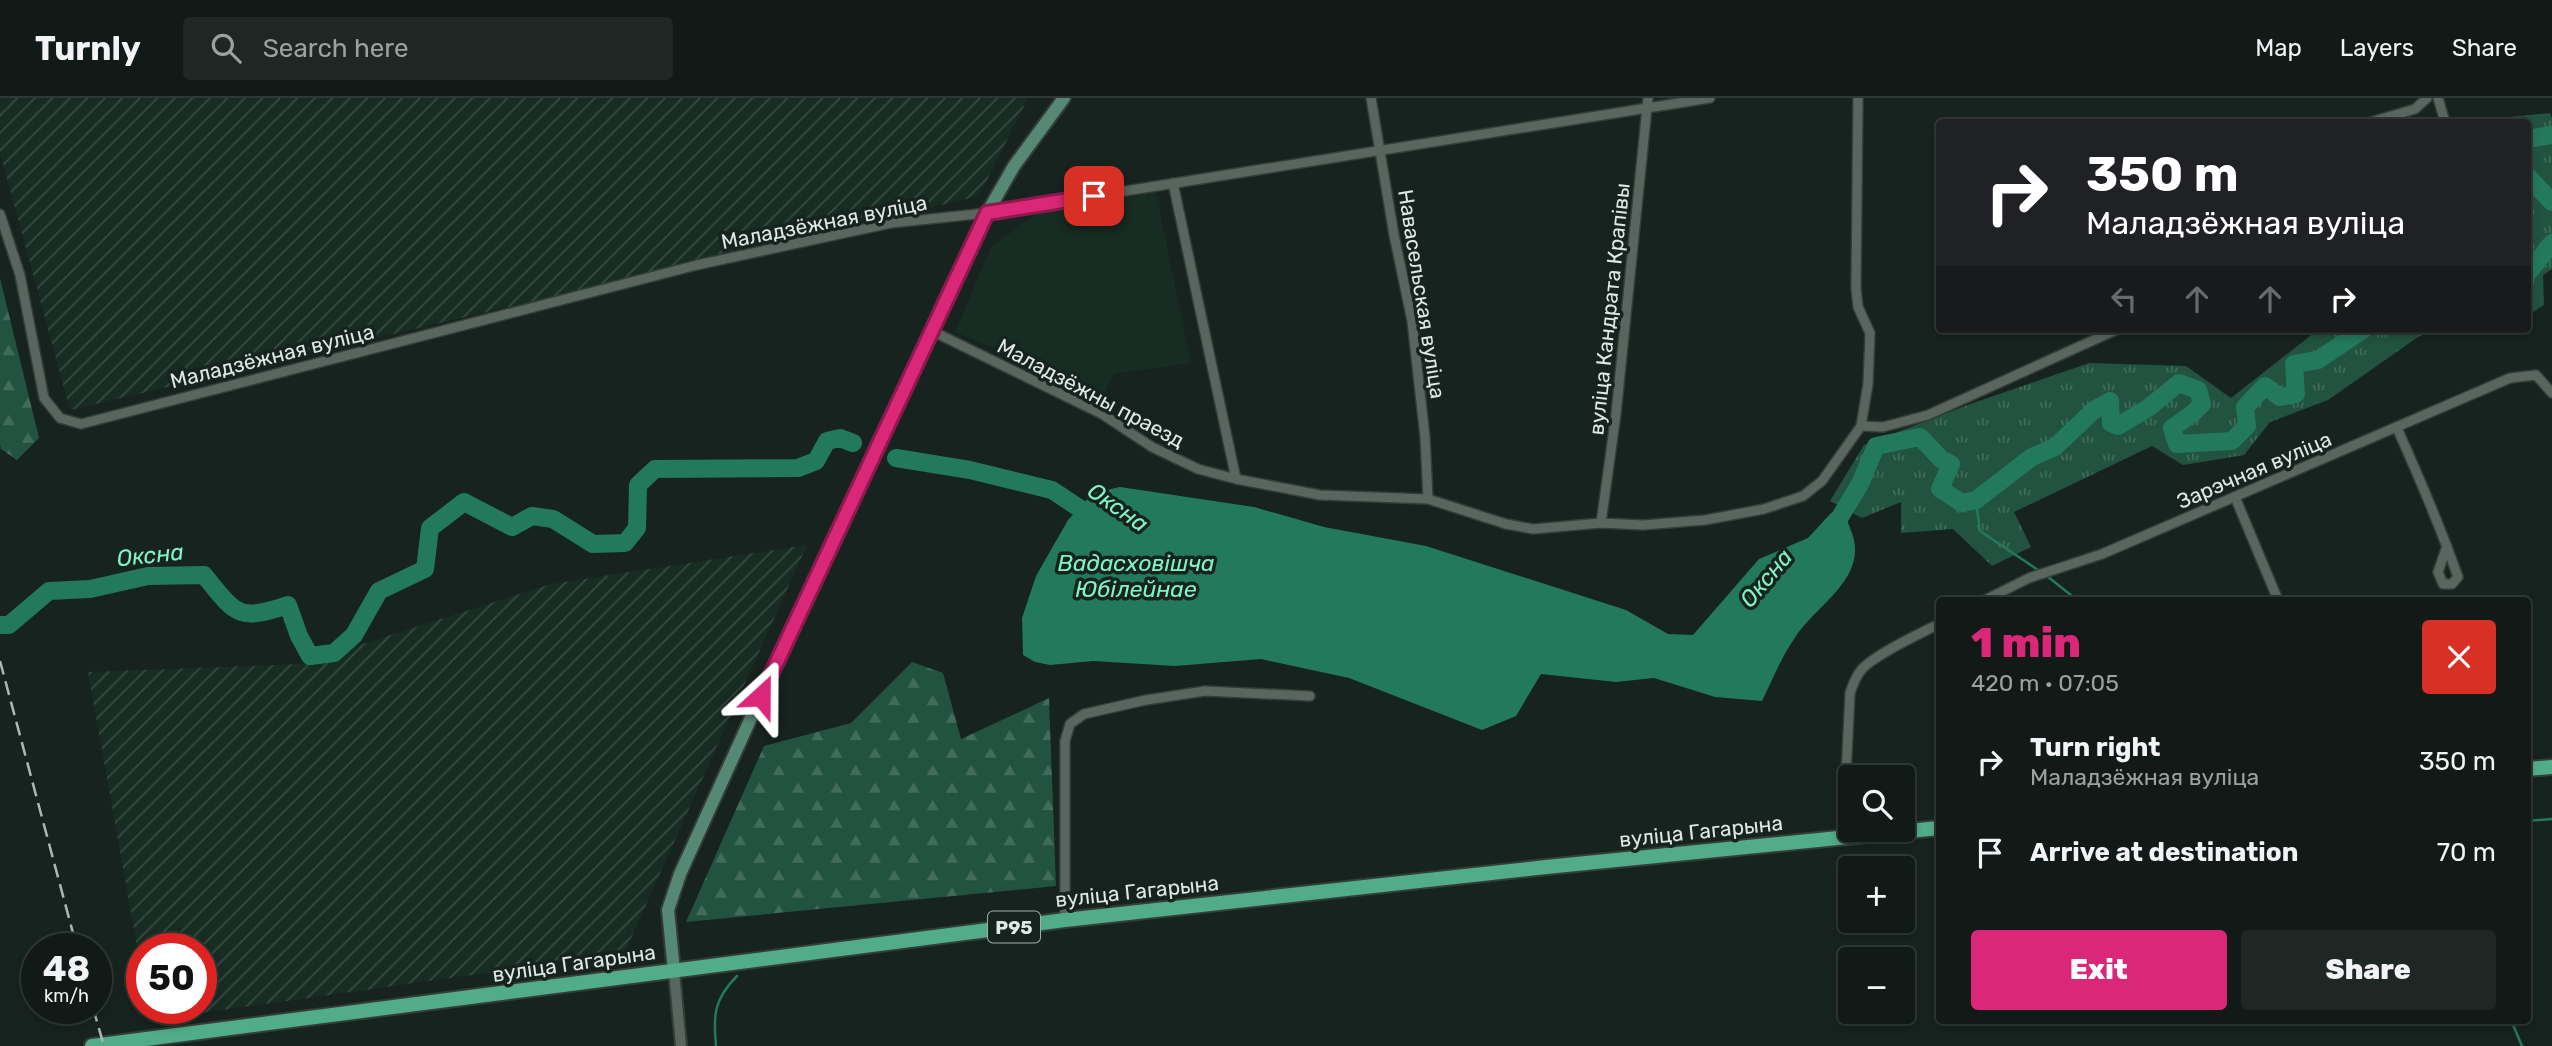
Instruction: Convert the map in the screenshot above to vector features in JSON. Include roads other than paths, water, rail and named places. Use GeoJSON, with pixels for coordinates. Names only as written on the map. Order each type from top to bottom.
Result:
{"type":"FeatureCollection","features":[{"type":"Feature","properties":{"kind":"main road"},"geometry":{"type":"LineString","coordinates":[[674,971],[667,910],[680,874],[789,634],[987,213],[1014,166],[1064,98]]}},
{"type":"Feature","properties":{"kind":"main road"},"geometry":{"type":"LineString","coordinates":[[2531,769],[2552,767]]}},
{"type":"Feature","properties":{"kind":"main road","name":"вуліца Гагарына"},"geometry":{"type":"LineString","coordinates":[[1915,830],[1936,828]]}},
{"type":"Feature","properties":{"kind":"main road","name":"вуліца Гагарына"},"geometry":{"type":"LineString","coordinates":[[92,1046],[1065,920],[1838,838]]}},
{"type":"Feature","properties":{"kind":"street","name":"Навасельская вуліца"},"geometry":{"type":"LineString","coordinates":[[1371,98],[1412,321],[1425,437],[1428,499]]}},
{"type":"Feature","properties":{"kind":"street","name":"Маладзёжная вуліца"},"geometry":{"type":"LineString","coordinates":[[0,214],[20,275],[44,398],[60,418],[81,424],[697,265],[891,223],[987,213],[1382,150],[1648,102],[1710,98]]}},
{"type":"Feature","properties":{"kind":"street"},"geometry":{"type":"LineString","coordinates":[[1428,499],[1506,524],[1533,529],[1601,523],[1643,525],[1705,520],[1764,509],[1803,496],[1822,481],[1861,426],[1868,384],[1870,333],[1858,307],[1856,288],[1858,98]]}},
{"type":"Feature","properties":{"kind":"street"},"geometry":{"type":"LineString","coordinates":[[2382,119],[2415,110],[2427,98]]}},
{"type":"Feature","properties":{"kind":"street"},"geometry":{"type":"LineString","coordinates":[[2438,98],[2444,119]]}},
{"type":"Feature","properties":{"kind":"street","name":"вуліца Кандрата Крапівы"},"geometry":{"type":"LineString","coordinates":[[1601,523],[1616,414],[1648,102]]}},
{"type":"Feature","properties":{"kind":"street"},"geometry":{"type":"LineString","coordinates":[[1173,183],[1236,479]]}},
{"type":"Feature","properties":{"kind":"street","name":"Маладзёжны праезд"},"geometry":{"type":"LineString","coordinates":[[932,331],[1102,414],[1152,447],[1198,468],[1236,479],[1320,495],[1428,499]]}},
{"type":"Feature","properties":{"kind":"street"},"geometry":{"type":"LineString","coordinates":[[1861,426],[1883,427],[1928,415],[2109,333]]}},
{"type":"Feature","properties":{"kind":"street","name":"Зарэчная вуліца"},"geometry":{"type":"LineString","coordinates":[[1991,597],[2029,578],[2102,554],[2510,378],[2536,375],[2552,393]]}},
{"type":"Feature","properties":{"kind":"street"},"geometry":{"type":"LineString","coordinates":[[2397,428],[2447,546]]}},
{"type":"Feature","properties":{"kind":"street"},"geometry":{"type":"LineString","coordinates":[[2235,497],[2277,597]]}},
{"type":"Feature","properties":{"kind":"street"},"geometry":{"type":"LineString","coordinates":[[1847,765],[1850,694],[1856,678],[1865,666],[1899,644],[1936,626]]}},
{"type":"Feature","properties":{"kind":"street"},"geometry":{"type":"LineString","coordinates":[[1065,920],[1065,741],[1070,724],[1084,714],[1146,700],[1205,691],[1310,696]]}},
{"type":"Feature","properties":{"kind":"street"},"geometry":{"type":"LineString","coordinates":[[674,971],[681,1046]]}},
{"type":"Feature","properties":{"kind":"water","name":"Вадасховішча Юбілейнае"},"geometry":{"type":"Polygon","coordinates":[[[1120,487],[1254,507],[1324,527],[1426,546],[1626,610],[1668,634],[1693,635],[1759,559],[1808,538],[1831,513],[1839,511],[1846,518],[1855,545],[1854,561],[1839,588],[1794,639],[1762,701],[1715,697],[1654,678],[1616,682],[1541,674],[1516,716],[1482,730],[1349,678],[1261,659],[1175,666],[1093,661],[1050,665],[1035,662],[1023,655],[1022,618],[1036,576],[1068,520],[1093,493],[1120,487]]]}},
{"type":"Feature","properties":{"kind":"waterway","name":"Оксна"},"geometry":{"type":"LineString","coordinates":[[2531,138],[2552,135]]}},
{"type":"Feature","properties":{"kind":"waterway","name":"Оксна"},"geometry":{"type":"LineString","coordinates":[[2531,180],[2552,202]]}},
{"type":"Feature","properties":{"kind":"waterway","name":"Оксна"},"geometry":{"type":"LineString","coordinates":[[2531,269],[2552,243]]}},
{"type":"Feature","properties":{"kind":"waterway","name":"Оксна"},"geometry":{"type":"LineString","coordinates":[[1831,532],[1860,484],[1876,446],[1920,437],[1941,459],[1951,464],[1940,489],[1962,503],[1976,500],[2032,457],[2055,447],[2094,410],[2110,401],[2111,423],[2118,426],[2148,408],[2179,383],[2198,390],[2202,404],[2172,428],[2177,444],[2232,441],[2247,426],[2245,407],[2265,386],[2280,397],[2296,394],[2294,364],[2318,360],[2358,333]]}},
{"type":"Feature","properties":{"kind":"waterway","name":"Оксна"},"geometry":{"type":"LineString","coordinates":[[0,625],[9,625],[49,591],[90,589],[148,576],[204,575],[223,599],[239,611],[258,613],[288,605],[299,636],[310,656],[334,653],[354,635],[379,591],[425,569],[430,528],[464,502],[512,527],[532,516],[553,519],[593,544],[625,543],[637,528],[638,485],[655,469],[798,468],[816,461],[827,441],[840,438],[853,443]]}},
{"type":"Feature","properties":{"kind":"waterway","name":"Оксна"},"geometry":{"type":"LineString","coordinates":[[896,458],[970,470],[1052,490],[1097,520]]}},
{"type":"Feature","properties":{"kind":"waterway"},"geometry":{"type":"LineString","coordinates":[[1976,500],[1980,531],[2038,570]]}},
{"type":"Feature","properties":{"kind":"waterway"},"geometry":{"type":"LineString","coordinates":[[2047,576],[2073,597]]}},
{"type":"Feature","properties":{"kind":"waterway"},"geometry":{"type":"LineString","coordinates":[[2531,821],[2552,819]]}},
{"type":"Feature","properties":{"kind":"waterway"},"geometry":{"type":"LineString","coordinates":[[716,1046],[715,1016],[719,1000],[737,976]]}},
{"type":"Feature","properties":{"kind":"waterway"},"geometry":{"type":"LineString","coordinates":[[2513,1024],[2522,1046]]}},
{"type":"Feature","properties":{"kind":"railway"},"geometry":{"type":"LineString","coordinates":[[0,661],[73,933]]}},
{"type":"Feature","properties":{"kind":"railway"},"geometry":{"type":"LineString","coordinates":[[98,1024],[104,1046]]}}]}
